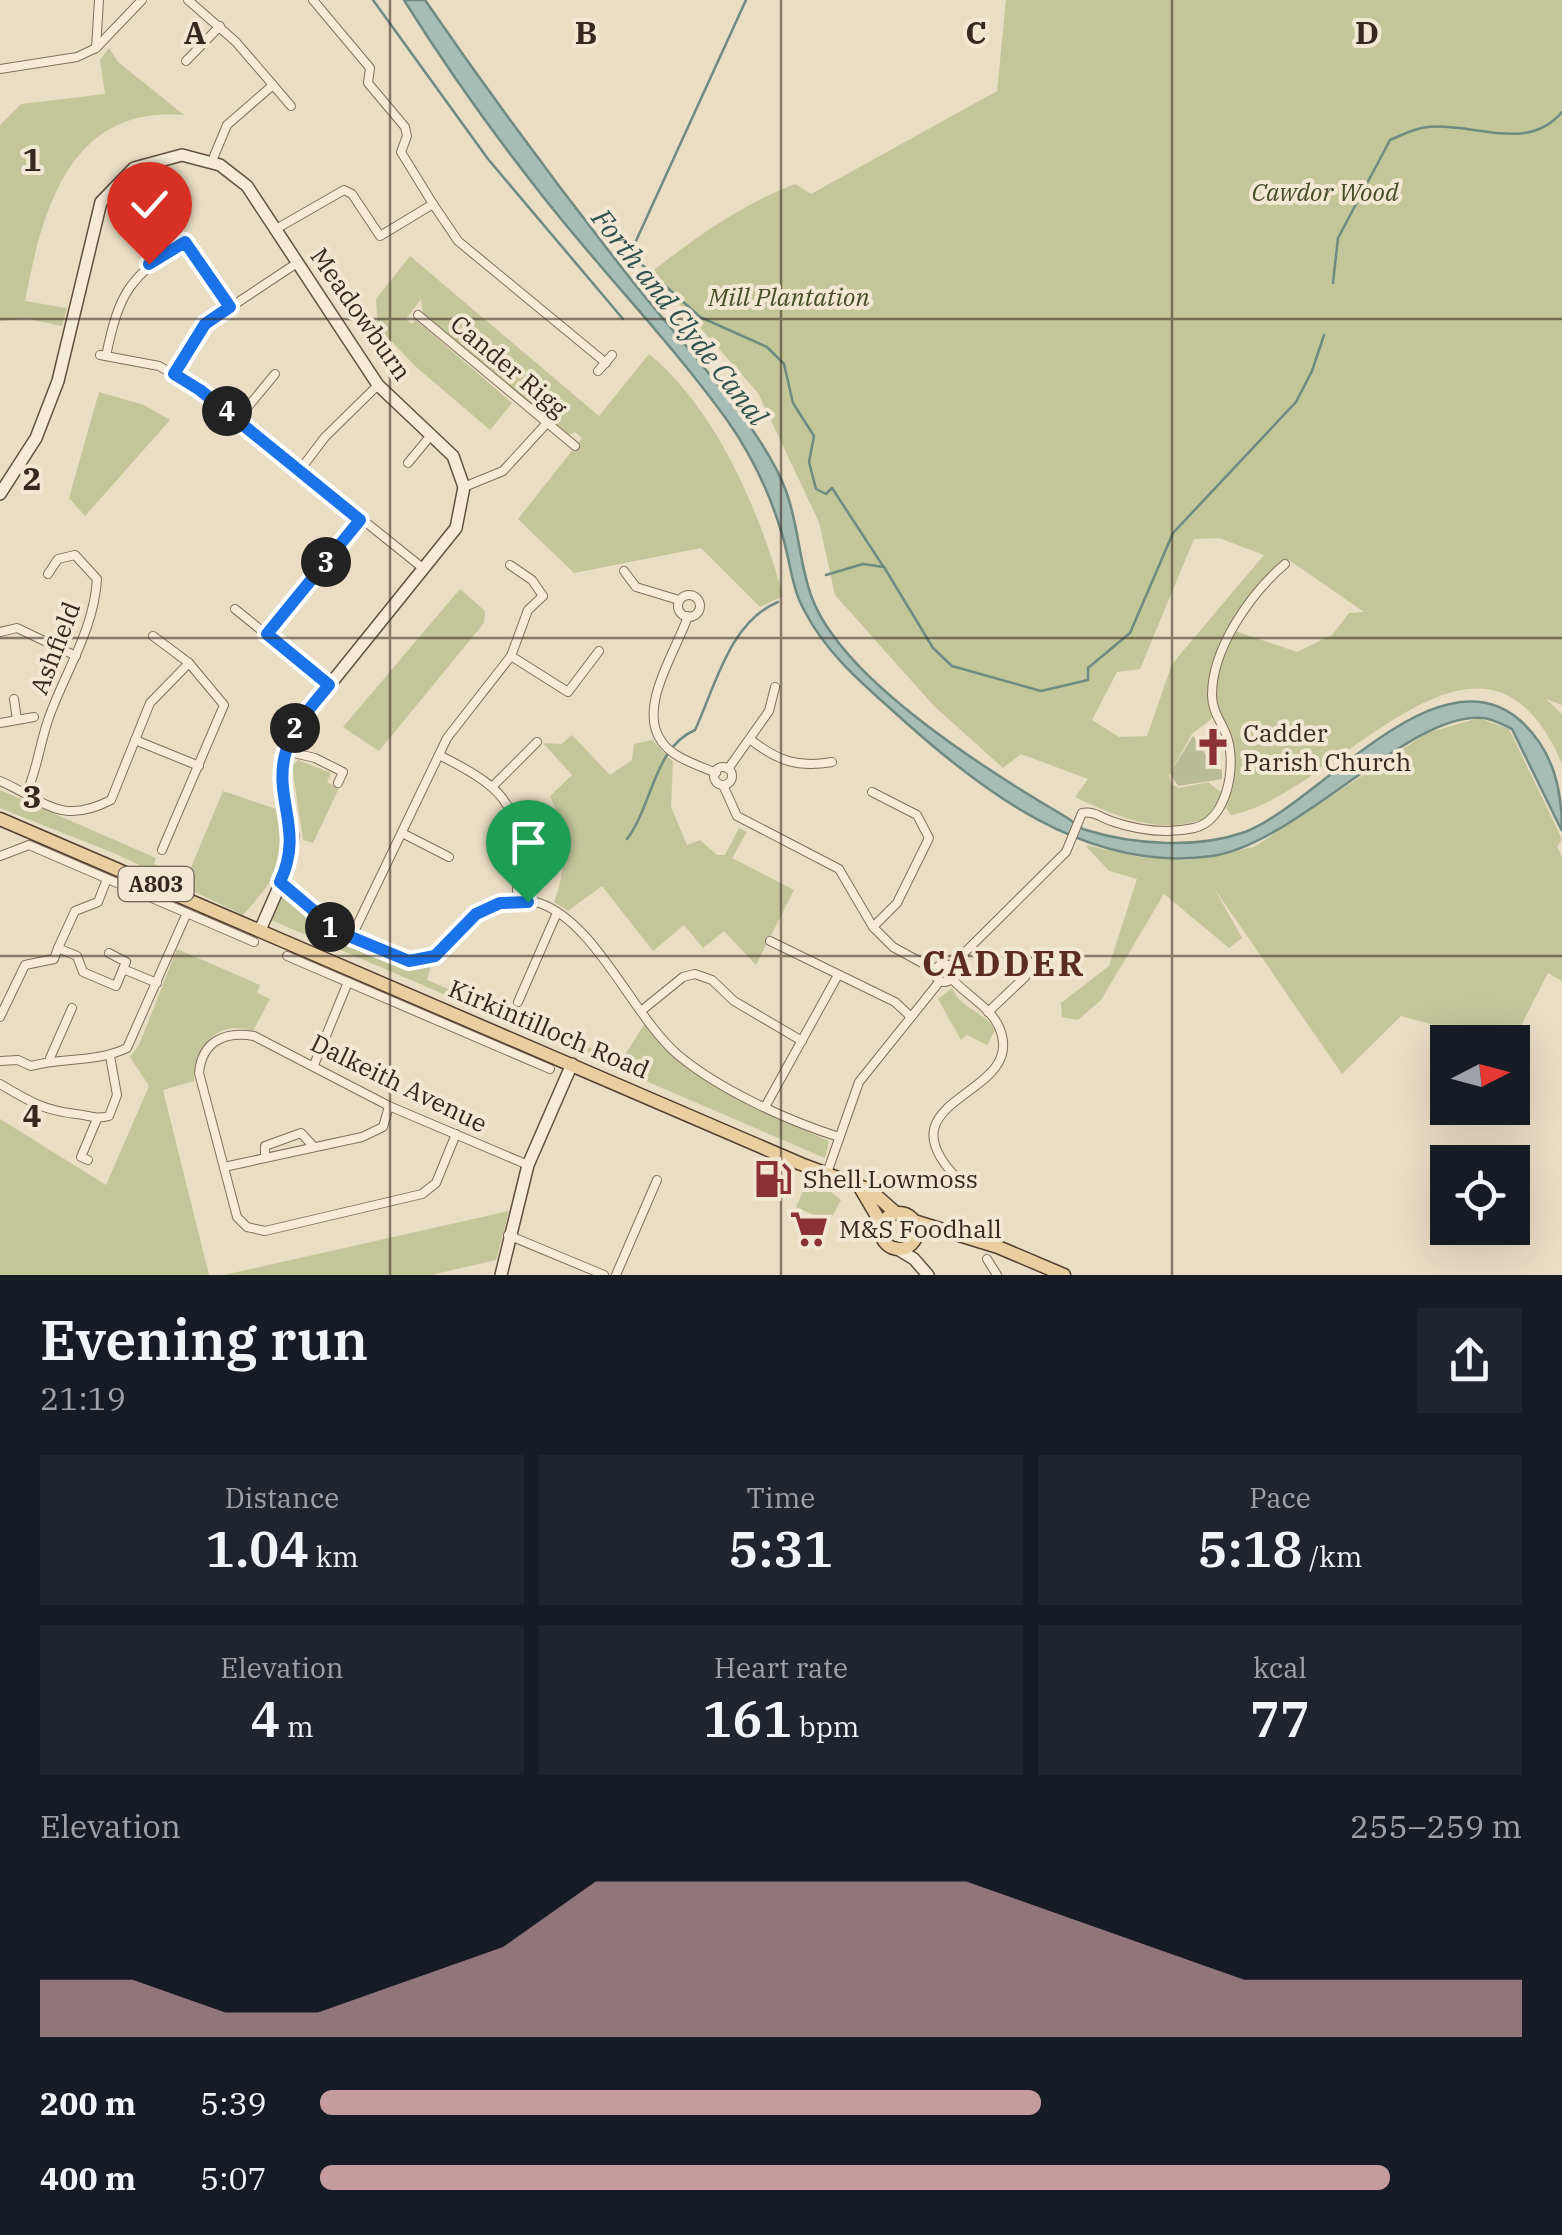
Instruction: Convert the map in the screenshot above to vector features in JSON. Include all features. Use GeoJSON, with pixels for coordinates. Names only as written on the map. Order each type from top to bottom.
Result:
{"type":"FeatureCollection","features":[{"type":"Feature","properties":{"kind":"main road","name":"Kirkintilloch Road"},"geometry":{"type":"LineString","coordinates":[[0,819],[257,936],[870,1190],[896,1213]]}},
{"type":"Feature","properties":{"kind":"main road"},"geometry":{"type":"LineString","coordinates":[[860,1187],[882,1225],[884,1240],[896,1248]]}},
{"type":"Feature","properties":{"kind":"main road"},"geometry":{"type":"LineString","coordinates":[[882,1225],[896,1213]]}},
{"type":"Feature","properties":{"kind":"main road","name":"A803"},"geometry":{"type":"LineString","coordinates":[[896,1213],[943,1232],[998,1246],[1064,1275]]}},
{"type":"Feature","properties":{"kind":"main road"},"geometry":{"type":"LineString","coordinates":[[913,1240],[914,1222]]}},
{"type":"Feature","properties":{"kind":"main road","name":"A803"},"geometry":{"type":"LineString","coordinates":[[896,1248],[943,1232]]}},
{"type":"Feature","properties":{"kind":"street"},"geometry":{"type":"LineString","coordinates":[[96,48],[99,0]]}},
{"type":"Feature","properties":{"kind":"street"},"geometry":{"type":"LineString","coordinates":[[0,69],[76,57],[96,48],[142,0]]}},
{"type":"Feature","properties":{"kind":"street"},"geometry":{"type":"LineString","coordinates":[[188,0],[220,26],[291,106]]}},
{"type":"Feature","properties":{"kind":"street"},"geometry":{"type":"LineString","coordinates":[[313,0],[370,68],[368,83],[405,127],[407,136],[401,152],[458,241],[609,359],[598,371]]}},
{"type":"Feature","properties":{"kind":"street"},"geometry":{"type":"LineString","coordinates":[[186,61],[220,26]]}},
{"type":"Feature","properties":{"kind":"street"},"geometry":{"type":"LineString","coordinates":[[0,494],[48,411],[66,351],[93,219],[106,194],[126,173],[152,160],[182,156],[212,162],[227,125],[273,85]]}},
{"type":"Feature","properties":{"kind":"street","name":"Meadowburn"},"geometry":{"type":"LineString","coordinates":[[212,162],[247,186],[378,385],[454,456],[464,488]]}},
{"type":"Feature","properties":{"kind":"street"},"geometry":{"type":"LineString","coordinates":[[276,229],[344,190],[352,194],[380,236],[433,204]]}},
{"type":"Feature","properties":{"kind":"street"},"geometry":{"type":"LineString","coordinates":[[230,307],[185,242],[149,264],[123,294],[103,356],[174,374],[424,569]]}},
{"type":"Feature","properties":{"kind":"street"},"geometry":{"type":"LineString","coordinates":[[174,374],[205,324],[298,263]]}},
{"type":"Feature","properties":{"kind":"street","name":"Cander Rigg"},"geometry":{"type":"LineString","coordinates":[[418,315],[576,446]]}},
{"type":"Feature","properties":{"kind":"street"},"geometry":{"type":"LineString","coordinates":[[237,420],[275,374]]}},
{"type":"Feature","properties":{"kind":"street"},"geometry":{"type":"LineString","coordinates":[[300,470],[378,385]]}},
{"type":"Feature","properties":{"kind":"street"},"geometry":{"type":"LineString","coordinates":[[257,936],[290,862],[293,838],[283,788],[285,751],[295,728],[456,528],[464,488],[503,471],[546,424]]}},
{"type":"Feature","properties":{"kind":"street"},"geometry":{"type":"LineString","coordinates":[[408,464],[432,434]]}},
{"type":"Feature","properties":{"kind":"street"},"geometry":{"type":"LineString","coordinates":[[267,634],[360,520]]}},
{"type":"Feature","properties":{"kind":"street","name":"Ashfield"},"geometry":{"type":"LineString","coordinates":[[26,794],[50,714],[88,628],[97,579],[75,555],[58,558],[48,574]]}},
{"type":"Feature","properties":{"kind":"street"},"geometry":{"type":"LineString","coordinates":[[965,1186],[939,1162],[932,1134],[936,1120],[999,1064],[1004,1047],[999,1026],[951,978],[950,967],[1073,841],[1086,811],[1145,829],[1174,831],[1208,824],[1217,813],[1230,758],[1212,696],[1214,674],[1247,607],[1285,564]]}},
{"type":"Feature","properties":{"kind":"street"},"geometry":{"type":"LineString","coordinates":[[351,938],[439,755],[511,656],[528,610],[543,596],[532,580],[510,565]]}},
{"type":"Feature","properties":{"kind":"street"},"geometry":{"type":"LineString","coordinates":[[624,571],[638,588],[680,600],[689,595],[698,601],[698,612],[688,616],[663,676],[654,727],[662,744],[716,773],[728,769],[769,711],[775,687]]}},
{"type":"Feature","properties":{"kind":"street"},"geometry":{"type":"LineString","coordinates":[[634,598],[638,588]]}},
{"type":"Feature","properties":{"kind":"street"},"geometry":{"type":"LineString","coordinates":[[680,600],[678,609],[688,616]]}},
{"type":"Feature","properties":{"kind":"street"},"geometry":{"type":"LineString","coordinates":[[236,609],[329,685]]}},
{"type":"Feature","properties":{"kind":"street"},"geometry":{"type":"LineString","coordinates":[[0,632],[17,628],[76,656]]}},
{"type":"Feature","properties":{"kind":"street"},"geometry":{"type":"LineString","coordinates":[[153,636],[189,664],[224,705],[162,850]]}},
{"type":"Feature","properties":{"kind":"street"},"geometry":{"type":"LineString","coordinates":[[511,656],[568,692],[600,651]]}},
{"type":"Feature","properties":{"kind":"street"},"geometry":{"type":"LineString","coordinates":[[0,781],[50,808],[89,811],[111,800],[150,702],[189,664]]}},
{"type":"Feature","properties":{"kind":"street"},"geometry":{"type":"LineString","coordinates":[[14,699],[17,720]]}},
{"type":"Feature","properties":{"kind":"street"},"geometry":{"type":"LineString","coordinates":[[0,722],[34,717]]}},
{"type":"Feature","properties":{"kind":"street"},"geometry":{"type":"LineString","coordinates":[[135,740],[199,766]]}},
{"type":"Feature","properties":{"kind":"street"},"geometry":{"type":"LineString","coordinates":[[752,740],[773,757],[804,767],[832,762]]}},
{"type":"Feature","properties":{"kind":"street"},"geometry":{"type":"LineString","coordinates":[[494,785],[538,742]]}},
{"type":"Feature","properties":{"kind":"street"},"geometry":{"type":"LineString","coordinates":[[285,751],[315,758],[343,772],[338,782]]}},
{"type":"Feature","properties":{"kind":"street"},"geometry":{"type":"LineString","coordinates":[[439,755],[494,785],[516,835],[516,900]]}},
{"type":"Feature","properties":{"kind":"street"},"geometry":{"type":"LineString","coordinates":[[723,785],[732,779],[728,769]]}},
{"type":"Feature","properties":{"kind":"street"},"geometry":{"type":"LineString","coordinates":[[716,773],[716,781],[723,785],[737,816],[839,870],[873,927],[893,946],[936,970],[940,981]]}},
{"type":"Feature","properties":{"kind":"street"},"geometry":{"type":"LineString","coordinates":[[872,792],[917,815],[929,838],[897,903],[873,927]]}},
{"type":"Feature","properties":{"kind":"street"},"geometry":{"type":"LineString","coordinates":[[402,832],[449,857]]}},
{"type":"Feature","properties":{"kind":"street","name":"Kirkintilloch Road"},"geometry":{"type":"LineString","coordinates":[[0,856],[29,845],[186,914],[257,936]]}},
{"type":"Feature","properties":{"kind":"street"},"geometry":{"type":"LineString","coordinates":[[0,1017],[2,1004],[25,965],[54,959],[74,911],[98,902],[107,879]]}},
{"type":"Feature","properties":{"kind":"street"},"geometry":{"type":"LineString","coordinates":[[280,882],[295,890],[315,916],[351,938],[409,961],[435,956],[476,914],[516,900],[540,904],[569,922],[676,1054],[766,1107],[839,1138]]}},
{"type":"Feature","properties":{"kind":"street"},"geometry":{"type":"LineString","coordinates":[[0,1061],[18,1060],[31,1066],[50,1058],[69,1061],[110,1056],[133,1038],[186,914]]}},
{"type":"Feature","properties":{"kind":"street"},"geometry":{"type":"LineString","coordinates":[[518,1002],[556,915]]}},
{"type":"Feature","properties":{"kind":"street"},"geometry":{"type":"LineString","coordinates":[[770,942],[894,1002],[912,1018]]}},
{"type":"Feature","properties":{"kind":"street"},"geometry":{"type":"LineString","coordinates":[[58,948],[77,956],[82,972],[116,986],[126,962],[110,953]]}},
{"type":"Feature","properties":{"kind":"street"},"geometry":{"type":"LineString","coordinates":[[287,956],[550,1069]]}},
{"type":"Feature","properties":{"kind":"street"},"geometry":{"type":"LineString","coordinates":[[988,1012],[1025,977],[1036,959]]}},
{"type":"Feature","properties":{"kind":"street"},"geometry":{"type":"LineString","coordinates":[[936,970],[942,964],[950,967]]}},
{"type":"Feature","properties":{"kind":"street"},"geometry":{"type":"LineString","coordinates":[[123,970],[157,983]]}},
{"type":"Feature","properties":{"kind":"street"},"geometry":{"type":"LineString","coordinates":[[641,1011],[683,977],[695,974],[712,980],[734,1001],[802,1041]]}},
{"type":"Feature","properties":{"kind":"street"},"geometry":{"type":"LineString","coordinates":[[766,1107],[838,975]]}},
{"type":"Feature","properties":{"kind":"street"},"geometry":{"type":"LineString","coordinates":[[827,1173],[859,1082],[940,981],[951,978]]}},
{"type":"Feature","properties":{"kind":"street"},"geometry":{"type":"LineString","coordinates":[[314,1065],[348,982]]}},
{"type":"Feature","properties":{"kind":"street"},"geometry":{"type":"LineString","coordinates":[[50,1058],[72,1008]]}},
{"type":"Feature","properties":{"kind":"street","name":"Dalkeith Avenue"},"geometry":{"type":"LineString","coordinates":[[224,1167],[200,1066],[212,1043],[234,1032],[254,1036],[389,1106],[528,1165]]}},
{"type":"Feature","properties":{"kind":"street"},"geometry":{"type":"LineString","coordinates":[[0,1084],[56,1115],[77,1114],[97,1119],[108,1116],[117,1095],[110,1056]]}},
{"type":"Feature","properties":{"kind":"street"},"geometry":{"type":"LineString","coordinates":[[501,1275],[528,1165],[572,1064]]}},
{"type":"Feature","properties":{"kind":"street"},"geometry":{"type":"LineString","coordinates":[[389,1106],[383,1127],[362,1137],[224,1167],[236,1217],[247,1227],[265,1230],[422,1194],[436,1182],[456,1134]]}},
{"type":"Feature","properties":{"kind":"street"},"geometry":{"type":"LineString","coordinates":[[88,1160],[81,1157],[97,1119]]}},
{"type":"Feature","properties":{"kind":"street"},"geometry":{"type":"LineString","coordinates":[[265,1158],[265,1146],[301,1133],[314,1147]]}},
{"type":"Feature","properties":{"kind":"street"},"geometry":{"type":"LineString","coordinates":[[616,1275],[657,1180]]}},
{"type":"Feature","properties":{"kind":"street"},"geometry":{"type":"LineString","coordinates":[[508,1235],[604,1275]]}},
{"type":"Feature","properties":{"kind":"street"},"geometry":{"type":"LineString","coordinates":[[913,1240],[914,1259]]}},
{"type":"Feature","properties":{"kind":"street"},"geometry":{"type":"LineString","coordinates":[[896,1248],[914,1259],[928,1275]]}},
{"type":"Feature","properties":{"kind":"street"},"geometry":{"type":"LineString","coordinates":[[988,1259],[997,1275]]}},
{"type":"Feature","properties":{"kind":"green space"},"geometry":{"type":"Polygon","coordinates":[[[1006,0],[1562,0],[1562,705],[1546,699],[1562,714],[1562,764],[1530,712],[1492,690],[1451,692],[1407,712],[1273,799],[1231,815],[1226,808],[1234,760],[1215,716],[1192,734],[1169,775],[1171,784],[1179,788],[1208,782],[1222,793],[1216,813],[1181,824],[1145,823],[1075,797],[1088,779],[1021,754],[1003,768],[934,706],[835,595],[819,522],[758,393],[651,272],[702,234],[756,202],[795,184],[811,194],[997,91],[1006,0]],[[1219,538],[1194,539],[1140,669],[1117,672],[1092,720],[1119,737],[1147,736],[1172,664],[1264,555],[1219,538]],[[1289,560],[1277,565],[1232,630],[1297,652],[1332,635],[1349,613],[1364,612],[1289,560]]]}},
{"type":"Feature","properties":{"kind":"green space"},"geometry":{"type":"Polygon","coordinates":[[[109,48],[118,62],[184,115],[145,116],[113,127],[88,146],[52,200],[25,301],[67,308],[62,326],[28,319],[0,321],[0,125],[21,104],[105,94],[100,60],[109,48]]]}},
{"type":"Feature","properties":{"kind":"green space"},"geometry":{"type":"Polygon","coordinates":[[[410,256],[599,416],[649,354],[695,404],[733,464],[762,531],[783,596],[760,607],[701,548],[574,573],[518,519],[582,438],[575,432],[569,435],[423,313],[421,299],[406,319],[412,324],[416,320],[512,403],[490,430],[415,366],[378,327],[376,299],[410,256]]]}},
{"type":"Feature","properties":{"kind":"green space"},"geometry":{"type":"Polygon","coordinates":[[[99,392],[144,405],[170,420],[85,516],[69,498],[99,392]]]}},
{"type":"Feature","properties":{"kind":"green space"},"geometry":{"type":"Polygon","coordinates":[[[460,589],[485,611],[484,623],[379,751],[343,727],[460,589]]]}},
{"type":"Feature","properties":{"kind":"green space"},"geometry":{"type":"Polygon","coordinates":[[[1479,718],[1509,729],[1562,839],[1557,847],[1562,857],[1562,981],[1548,973],[1521,1025],[1434,1025],[1401,1016],[1342,1074],[1214,888],[1242,938],[1229,948],[1164,894],[1101,1000],[1078,1020],[1062,1017],[1061,1003],[1109,966],[1137,879],[1109,871],[1085,845],[1139,857],[1189,860],[1254,847],[1427,733],[1479,718]]]}},
{"type":"Feature","properties":{"kind":"green space"},"geometry":{"type":"Polygon","coordinates":[[[572,735],[610,775],[632,760],[634,744],[652,740],[673,762],[671,807],[687,845],[700,840],[717,855],[725,855],[739,828],[747,832],[732,858],[794,890],[756,965],[724,931],[703,948],[684,925],[653,951],[602,886],[568,911],[554,902],[562,875],[563,849],[550,796],[572,775],[543,743],[562,744],[572,735]]]}},
{"type":"Feature","properties":{"kind":"green space","name":"Cadder Parish Church"},"geometry":{"type":"Polygon","coordinates":[[[1193,736],[1215,768],[1222,770],[1222,779],[1178,786],[1170,773],[1193,736]]]}},
{"type":"Feature","properties":{"kind":"green space"},"geometry":{"type":"Polygon","coordinates":[[[298,760],[331,773],[327,782],[339,788],[313,843],[303,840],[292,766],[298,760]]]}},
{"type":"Feature","properties":{"kind":"green space"},"geometry":{"type":"Polygon","coordinates":[[[0,790],[156,858],[154,864],[187,877],[223,791],[276,809],[280,856],[272,878],[243,915],[116,854],[0,808],[0,790]]]}},
{"type":"Feature","properties":{"kind":"green space"},"geometry":{"type":"Polygon","coordinates":[[[284,891],[313,919],[354,945],[402,962],[432,962],[427,980],[621,1061],[645,1023],[707,1077],[829,1141],[825,1158],[271,920],[284,891]]]}},
{"type":"Feature","properties":{"kind":"green space"},"geometry":{"type":"Polygon","coordinates":[[[177,949],[260,985],[257,993],[270,999],[253,1031],[240,1028],[219,1032],[203,1047],[194,1081],[163,1090],[209,1275],[0,1275],[0,1119],[106,1185],[149,1086],[130,1057],[139,1045],[177,949]]]}},
{"type":"Feature","properties":{"kind":"green space"},"geometry":{"type":"Polygon","coordinates":[[[952,988],[961,1001],[995,1030],[987,1045],[967,1035],[961,1040],[938,999],[952,988]]]}},
{"type":"Feature","properties":{"kind":"green space"},"geometry":{"type":"Polygon","coordinates":[[[810,1176],[841,1200],[829,1222],[796,1207],[810,1176]]]}},
{"type":"Feature","properties":{"kind":"green space"},"geometry":{"type":"Polygon","coordinates":[[[509,1211],[496,1260],[431,1275],[224,1275],[509,1211]]]}},
{"type":"Feature","properties":{"kind":"water"},"geometry":{"type":"Polygon","coordinates":[[[404,0],[425,0],[574,206],[756,435],[786,491],[812,598],[829,630],[887,693],[961,751],[1083,829],[1125,839],[1187,843],[1245,832],[1275,816],[1381,737],[1418,715],[1455,703],[1490,704],[1523,723],[1542,747],[1558,787],[1562,831],[1512,729],[1483,718],[1454,721],[1422,734],[1280,828],[1245,846],[1212,856],[1166,858],[1121,852],[1078,839],[998,796],[879,699],[822,639],[800,601],[772,504],[736,433],[523,171],[404,0]]]}},
{"type":"Feature","properties":{"kind":"waterway"},"geometry":{"type":"LineString","coordinates":[[373,0],[488,159],[623,319]]}},
{"type":"Feature","properties":{"kind":"waterway","name":"Forth and Clyde Canal"},"geometry":{"type":"LineString","coordinates":[[746,0],[630,254],[700,317],[767,347],[784,364],[793,403],[814,436],[809,462],[816,489],[826,494],[832,488],[883,566]]}},
{"type":"Feature","properties":{"kind":"waterway"},"geometry":{"type":"LineString","coordinates":[[1333,283],[1338,238],[1390,140],[1427,127],[1516,134],[1548,124],[1562,112]]}},
{"type":"Feature","properties":{"kind":"waterway"},"geometry":{"type":"LineString","coordinates":[[826,575],[863,564],[884,567],[933,648],[952,666],[1041,691],[1088,680],[1088,668],[1130,633],[1173,533],[1296,402],[1324,335]]}},
{"type":"Feature","properties":{"kind":"waterway"},"geometry":{"type":"LineString","coordinates":[[627,839],[662,764],[681,738],[695,730],[736,640],[761,611],[778,602]]}},
{"type":"Feature","properties":{"kind":"place","name":"Cadder Parish Church"},"geometry":{"type":"Point","coordinates":[1213,747]}},
{"type":"Feature","properties":{"kind":"place","name":"Shell Lowmoss"},"geometry":{"type":"Point","coordinates":[773,1179]}},
{"type":"Feature","properties":{"kind":"place","name":"M&S Foodhall"},"geometry":{"type":"Point","coordinates":[809,1229]}},
{"type":"Feature","properties":{"kind":"district","name":"CADDER"},"geometry":{"type":"Point","coordinates":[1004,964]}},
{"type":"Feature","properties":{"kind":"route"},"geometry":{"type":"LineString","coordinates":[[149,264],[185,242],[230,307],[205,324],[192,339],[174,374],[200,390],[360,520],[267,634],[329,685],[295,728],[285,751],[283,788],[293,838],[290,862],[280,882],[295,890],[315,916],[339,932],[409,961],[435,956],[476,914],[500,903],[528,902]]}},
{"type":"Feature","properties":{"kind":"park label","name":"Cawdor Wood"},"geometry":{"type":"Point","coordinates":[1325,192]}},
{"type":"Feature","properties":{"kind":"park label","name":"Mill Plantation"},"geometry":{"type":"Point","coordinates":[789,297]}}]}
